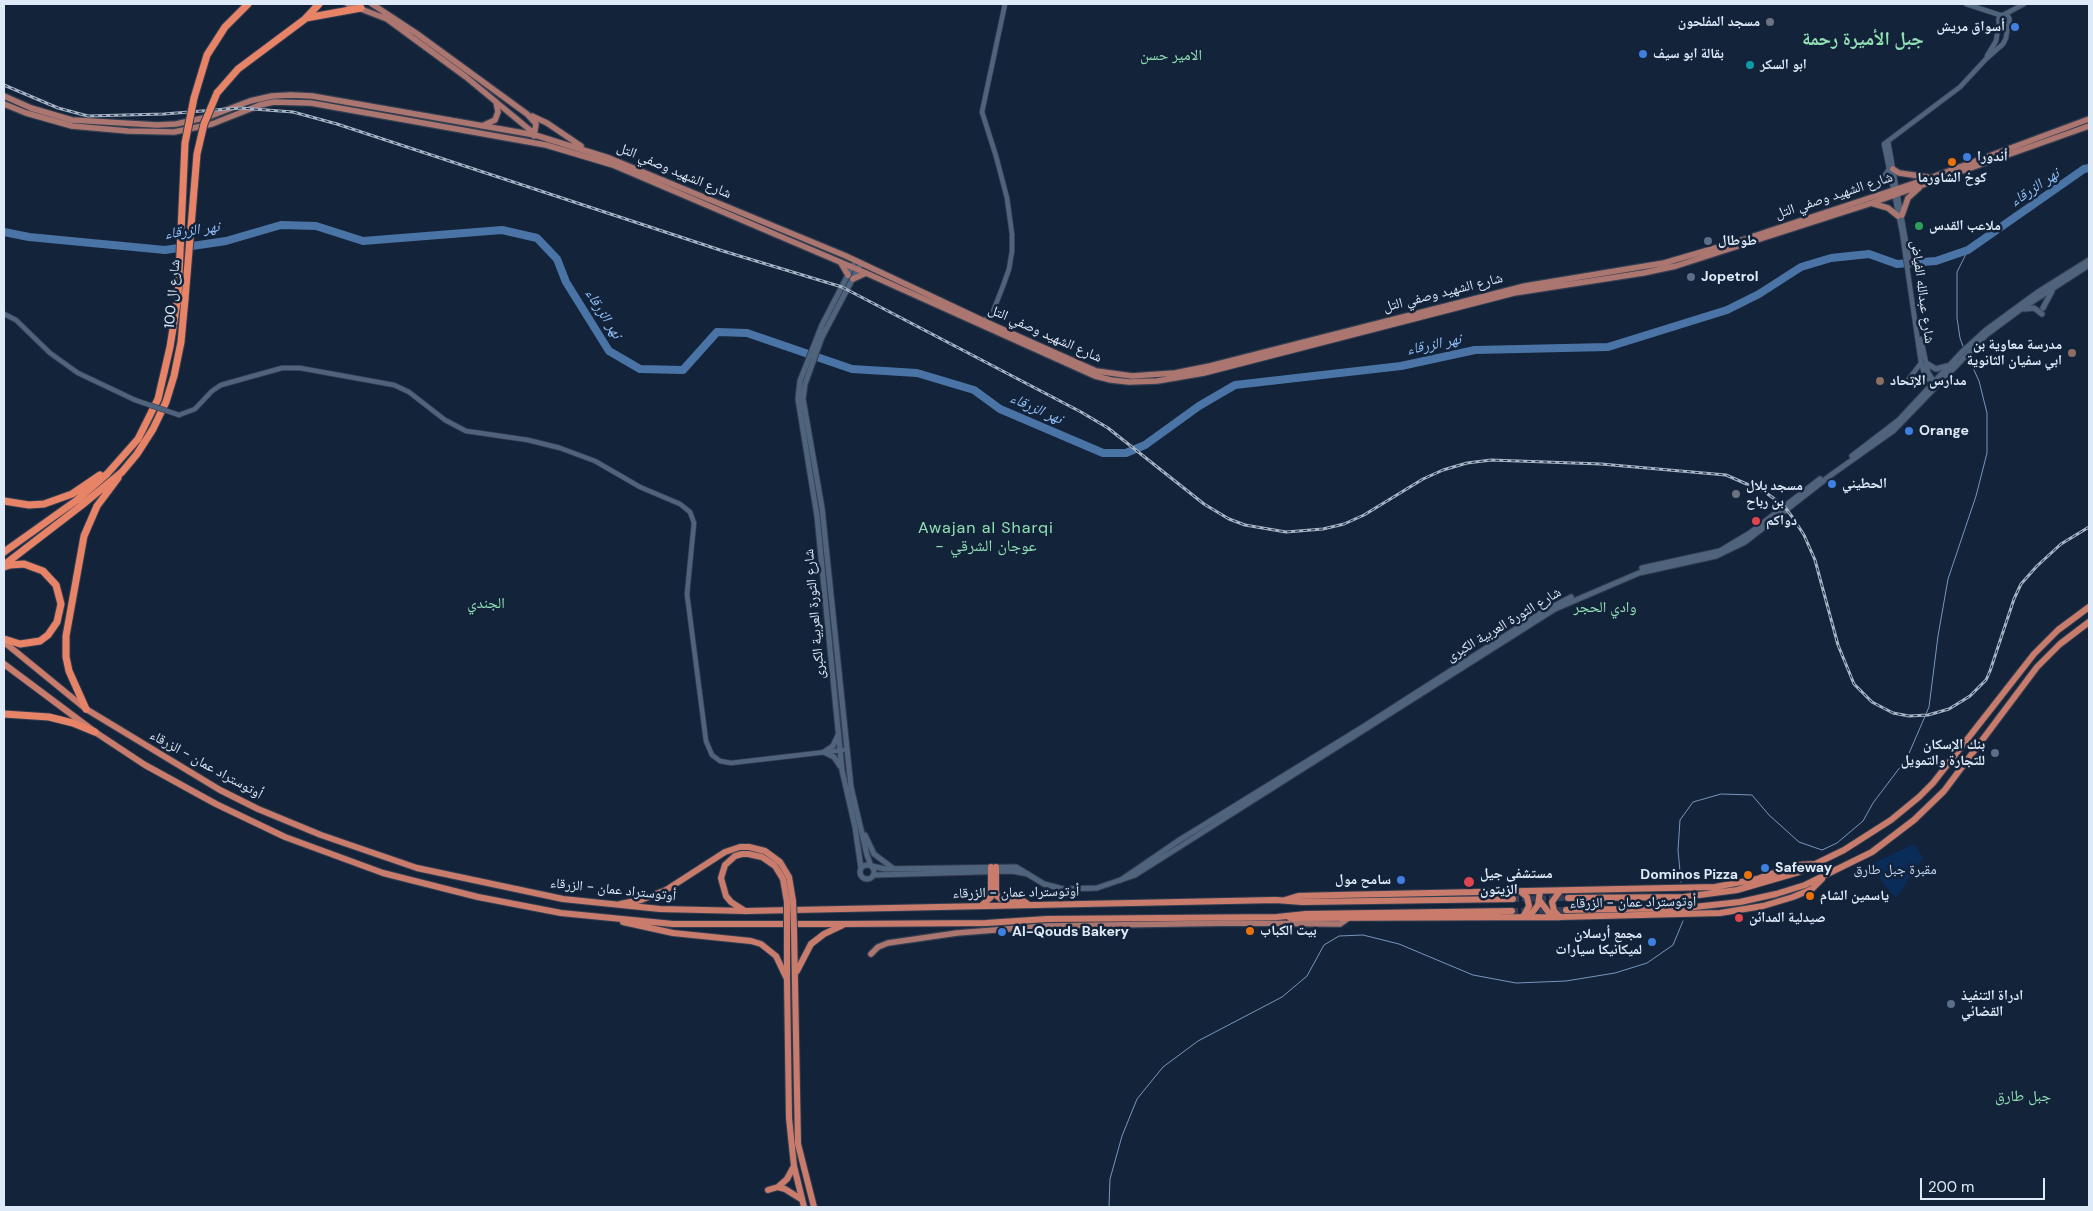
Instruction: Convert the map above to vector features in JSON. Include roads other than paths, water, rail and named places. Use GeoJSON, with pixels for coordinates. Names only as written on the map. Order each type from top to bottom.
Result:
{"type":"FeatureCollection","features":[{"type":"Feature","properties":{"kind":"highway","name":"شارع ال 100"},"geometry":{"type":"LineString","coordinates":[[4,552],[77,500],[113,467],[138,439],[158,399],[170,347],[178,297],[186,143],[194,98],[207,55],[226,27],[248,4]]}},
{"type":"Feature","properties":{"kind":"highway","name":"شارع ال 100"},"geometry":{"type":"LineString","coordinates":[[4,566],[122,472],[137,454],[153,429],[166,402],[181,342],[197,154],[204,124],[218,93],[230,77],[250,59],[305,18],[319,4]]}},
{"type":"Feature","properties":{"kind":"highway"},"geometry":{"type":"LineString","coordinates":[[305,18],[361,8]]}},
{"type":"Feature","properties":{"kind":"highway"},"geometry":{"type":"LineString","coordinates":[[4,501],[30,505],[57,500],[72,494],[113,467]]}},
{"type":"Feature","properties":{"kind":"highway"},"geometry":{"type":"LineString","coordinates":[[86,710],[69,671],[66,657],[66,636],[86,531],[97,506],[122,472]]}},
{"type":"Feature","properties":{"kind":"highway"},"geometry":{"type":"LineString","coordinates":[[4,566],[24,564],[43,571],[56,585],[61,604],[57,622],[48,635],[40,641],[20,644],[4,641]]}},
{"type":"Feature","properties":{"kind":"highway","name":"أوتوستراد عمان - الزرقاء"},"geometry":{"type":"LineString","coordinates":[[1568,898],[1696,896],[1730,892],[1817,864],[1870,835],[1919,797],[2026,663],[2058,630],[2089,607]]}},
{"type":"Feature","properties":{"kind":"highway","name":"أوتوستراد عمان - الزرقاء"},"geometry":{"type":"LineString","coordinates":[[1566,910],[1698,908],[1761,898],[1791,890],[1824,877],[1872,852],[1901,832],[1949,786],[2037,667],[2060,644],[2089,622]]}},
{"type":"Feature","properties":{"kind":"highway","name":"أوتوستراد عمان - الزرقاء"},"geometry":{"type":"LineString","coordinates":[[4,641],[86,710],[220,790],[290,823],[416,868],[521,892],[613,906],[746,911],[1030,906],[1145,900],[1302,902],[1513,899]]}},
{"type":"Feature","properties":{"kind":"highway","name":"أوتوستراد عمان - الزرقاء"},"geometry":{"type":"LineString","coordinates":[[4,664],[95,732],[167,778],[285,837],[352,863],[478,897],[561,913],[612,919],[708,925],[986,924],[1046,919],[1512,911]]}},
{"type":"Feature","properties":{"kind":"highway"},"geometry":{"type":"LineString","coordinates":[[4,714],[49,717],[73,723],[95,732]]}},
{"type":"Feature","properties":{"kind":"highway"},"geometry":{"type":"LineString","coordinates":[[613,906],[640,900],[666,890],[725,852],[740,847],[748,846],[765,851],[780,862],[789,877],[796,984],[796,1093],[793,1118],[794,1166],[804,1207]]}},
{"type":"Feature","properties":{"kind":"highway"},"geometry":{"type":"LineString","coordinates":[[746,911],[731,902],[726,896],[721,878],[725,865],[735,856],[742,854],[762,857],[775,866],[783,879],[790,901]]}},
{"type":"Feature","properties":{"kind":"highway"},"geometry":{"type":"LineString","coordinates":[[994,870],[997,896],[1022,900],[1030,906]]}},
{"type":"Feature","properties":{"kind":"highway"},"geometry":{"type":"LineString","coordinates":[[979,907],[985,904],[991,897],[994,870]]}},
{"type":"Feature","properties":{"kind":"highway","name":"أوتوستراد عمان - الزرقاء"},"geometry":{"type":"LineString","coordinates":[[1284,916],[1301,919],[1348,919],[1700,914],[1763,906],[1808,892],[1824,877]]}},
{"type":"Feature","properties":{"kind":"highway","name":"أوتوستراد عمان - الزرقاء"},"geometry":{"type":"LineString","coordinates":[[1284,901],[1298,896],[1336,894],[1701,888],[1757,882]]}},
{"type":"Feature","properties":{"kind":"highway"},"geometry":{"type":"LineString","coordinates":[[1520,891],[1529,901],[1526,917]]}},
{"type":"Feature","properties":{"kind":"highway"},"geometry":{"type":"LineString","coordinates":[[1526,917],[1540,901],[1540,891]]}},
{"type":"Feature","properties":{"kind":"highway"},"geometry":{"type":"LineString","coordinates":[[1556,917],[1552,902],[1560,891]]}},
{"type":"Feature","properties":{"kind":"highway"},"geometry":{"type":"LineString","coordinates":[[1761,898],[1763,906]]}},
{"type":"Feature","properties":{"kind":"highway"},"geometry":{"type":"LineString","coordinates":[[1540,901],[1556,917]]}},
{"type":"Feature","properties":{"kind":"highway"},"geometry":{"type":"LineString","coordinates":[[612,919],[664,931],[751,941],[761,944],[776,956],[787,982]]}},
{"type":"Feature","properties":{"kind":"highway"},"geometry":{"type":"LineString","coordinates":[[795,974],[811,944],[824,934],[845,924]]}},
{"type":"Feature","properties":{"kind":"highway"},"geometry":{"type":"LineString","coordinates":[[986,924],[987,931]]}},
{"type":"Feature","properties":{"kind":"highway"},"geometry":{"type":"LineString","coordinates":[[791,930],[787,982],[788,1092],[800,1153],[814,1207]]}},
{"type":"Feature","properties":{"kind":"highway"},"geometry":{"type":"LineString","coordinates":[[768,1190],[778,1187],[786,1179],[794,1166]]}},
{"type":"Feature","properties":{"kind":"highway"},"geometry":{"type":"LineString","coordinates":[[778,1187],[788,1190],[801,1199]]}},
{"type":"Feature","properties":{"kind":"main road"},"geometry":{"type":"LineString","coordinates":[[348,4],[387,19],[496,102],[546,145]]}},
{"type":"Feature","properties":{"kind":"main road"},"geometry":{"type":"LineString","coordinates":[[372,4],[416,33],[527,114],[536,124],[536,135]]}},
{"type":"Feature","properties":{"kind":"main road","name":"شارع الشهيد وصفي التل"},"geometry":{"type":"LineString","coordinates":[[4,96],[31,108],[72,120],[125,124],[176,124],[208,117],[257,99],[292,95],[312,96],[536,135],[585,149],[858,262],[984,321],[1104,373],[1144,376],[1175,373],[1220,363],[1525,286],[1664,263],[1923,185],[2089,126]]}},
{"type":"Feature","properties":{"kind":"main road","name":"شارع الشهيد وصفي التل"},"geometry":{"type":"LineString","coordinates":[[4,104],[26,113],[72,126],[103,130],[174,132],[212,124],[260,105],[280,102],[311,103],[546,145],[614,165],[855,268],[1095,376],[1118,382],[1157,381],[1204,373],[1514,294],[1676,266],[1872,203],[1930,178],[2089,119]]}},
{"type":"Feature","properties":{"kind":"main road"},"geometry":{"type":"LineString","coordinates":[[480,126],[495,120],[498,112],[496,102]]}},
{"type":"Feature","properties":{"kind":"main road"},"geometry":{"type":"LineString","coordinates":[[527,114],[545,122],[585,149]]}},
{"type":"Feature","properties":{"kind":"main road"},"geometry":{"type":"LineString","coordinates":[[526,141],[536,135]]}},
{"type":"Feature","properties":{"kind":"main road"},"geometry":{"type":"LineString","coordinates":[[1891,169],[1899,173],[1930,178]]}},
{"type":"Feature","properties":{"kind":"main road"},"geometry":{"type":"LineString","coordinates":[[1872,203],[1888,208],[1900,215],[1908,198],[1923,185]]}},
{"type":"Feature","properties":{"kind":"main road","name":"شارع الثورة العربية الكبرى"},"geometry":{"type":"LineString","coordinates":[[811,359],[805,384],[804,407],[822,508],[846,749],[867,855],[872,866],[895,869],[994,870],[1028,874],[1044,884],[1063,889],[1098,888],[1135,876],[1555,609],[1639,573],[1716,556],[1745,542],[1831,475],[1893,431],[1986,330],[2089,260]]}},
{"type":"Feature","properties":{"kind":"main road"},"geometry":{"type":"LineString","coordinates":[[840,262],[851,277]]}},
{"type":"Feature","properties":{"kind":"main road"},"geometry":{"type":"LineString","coordinates":[[811,359],[858,262]]}},
{"type":"Feature","properties":{"kind":"main road","name":"شارع الثورة العربية الكبرى"},"geometry":{"type":"LineString","coordinates":[[1970,347],[2021,309],[2089,265]]}},
{"type":"Feature","properties":{"kind":"main road"},"geometry":{"type":"LineString","coordinates":[[851,277],[866,273]]}},
{"type":"Feature","properties":{"kind":"main road"},"geometry":{"type":"LineString","coordinates":[[2021,309],[2034,308],[2043,311],[2054,288]]}},
{"type":"Feature","properties":{"kind":"main road","name":"شارع الثورة العربية الكبرى"},"geometry":{"type":"LineString","coordinates":[[1934,385],[1950,365],[1964,353]]}},
{"type":"Feature","properties":{"kind":"main road","name":"شارع الثورة العربية الكبرى"},"geometry":{"type":"LineString","coordinates":[[811,359],[800,381],[798,406],[815,497],[842,770],[857,837],[861,868]]}},
{"type":"Feature","properties":{"kind":"main road"},"geometry":{"type":"LineString","coordinates":[[1923,363],[1936,369],[1950,365]]}},
{"type":"Feature","properties":{"kind":"main road"},"geometry":{"type":"LineString","coordinates":[[838,732],[835,743],[824,752],[836,760],[842,770]]}},
{"type":"Feature","properties":{"kind":"main road"},"geometry":{"type":"LineString","coordinates":[[861,826],[874,854],[895,869]]}},
{"type":"Feature","properties":{"kind":"main road"},"geometry":{"type":"LineString","coordinates":[[864,865],[872,866],[874,875],[864,879],[860,874],[861,868],[864,865]]}},
{"type":"Feature","properties":{"kind":"main road","name":"شارع الثورة العربية الكبرى"},"geometry":{"type":"LineString","coordinates":[[874,875],[994,870]]}},
{"type":"Feature","properties":{"kind":"main road"},"geometry":{"type":"LineString","coordinates":[[871,954],[878,947],[888,943],[950,933],[1046,926],[1236,923],[1336,924],[1343,923],[1348,919]]}},
{"type":"Feature","properties":{"kind":"street"},"geometry":{"type":"LineString","coordinates":[[984,321],[992,314],[1011,260],[1012,234],[1002,175],[982,112],[1005,4]]}},
{"type":"Feature","properties":{"kind":"street"},"geometry":{"type":"LineString","coordinates":[[1966,4],[2002,18],[2008,24]]}},
{"type":"Feature","properties":{"kind":"street"},"geometry":{"type":"LineString","coordinates":[[1986,58],[1996,41],[2002,18],[2024,4]]}},
{"type":"Feature","properties":{"kind":"street"},"geometry":{"type":"LineString","coordinates":[[2002,18],[2003,25],[2008,24]]}},
{"type":"Feature","properties":{"kind":"street"},"geometry":{"type":"LineString","coordinates":[[1986,58],[2004,42],[2008,24]]}},
{"type":"Feature","properties":{"kind":"street","name":"شارع عبدالله الفياض"},"geometry":{"type":"LineString","coordinates":[[1934,385],[1923,363],[1888,141],[1951,95],[1986,58]]}},
{"type":"Feature","properties":{"kind":"street"},"geometry":{"type":"LineString","coordinates":[[1883,178],[1891,169]]}},
{"type":"Feature","properties":{"kind":"street"},"geometry":{"type":"LineString","coordinates":[[4,314],[16,320],[50,353],[78,373],[135,400],[179,415],[195,409],[216,388],[282,368],[300,368],[394,385],[409,392],[446,420],[466,432],[528,440],[560,448],[595,462],[640,487],[683,506],[690,512],[694,523],[694,538],[687,580],[690,623],[706,741],[712,755],[720,761],[731,763],[846,749]]}},
{"type":"Feature","properties":{"kind":"street"},"geometry":{"type":"LineString","coordinates":[[1908,380],[1923,363]]}},
{"type":"Feature","properties":{"kind":"waterway","name":"نهر الزرقاء"},"geometry":{"type":"LineString","coordinates":[[4,232],[29,237],[165,250],[226,241],[281,225],[316,226],[363,241],[502,230],[537,238],[557,259],[566,282],[609,351],[640,369],[683,370],[717,332],[747,333],[852,369],[917,373],[974,390],[1000,409],[1103,453],[1126,453],[1145,445],[1199,406],[1235,385],[1401,366],[1475,350],[1608,347],[1727,310],[1759,294],[1801,267],[1831,258],[1869,254],[1897,264],[1936,261],[1968,250],[2084,169],[2089,168]]}},
{"type":"Feature","properties":{"kind":"waterway"},"geometry":{"type":"LineString","coordinates":[[1964,349],[1957,318],[1957,272],[1968,250]]}},
{"type":"Feature","properties":{"kind":"waterway"},"geometry":{"type":"LineString","coordinates":[[1681,882],[1678,850],[1680,820],[1693,802],[1721,794],[1752,795],[1769,815],[1799,842],[1822,850],[1837,843],[1863,821],[1873,803],[1907,758],[1929,707],[1938,636],[1948,579],[1976,496],[1987,453],[1987,413],[1979,381],[1968,357]]}},
{"type":"Feature","properties":{"kind":"waterway"},"geometry":{"type":"LineString","coordinates":[[1109,1207],[1110,1179],[1122,1136],[1137,1099],[1163,1067],[1198,1041],[1282,997],[1307,976],[1324,945],[1339,936],[1363,935],[1399,944],[1473,975],[1516,983],[1566,981],[1615,973],[1647,963],[1673,945],[1683,921]]}},
{"type":"Feature","properties":{"kind":"tunnel"},"geometry":{"type":"LineString","coordinates":[[1513,899],[1568,898]]}},
{"type":"Feature","properties":{"kind":"tunnel"},"geometry":{"type":"LineString","coordinates":[[1512,911],[1566,910]]}},
{"type":"Feature","properties":{"kind":"railway"},"geometry":{"type":"LineString","coordinates":[[4,85],[58,108],[88,116],[164,114],[240,108],[293,112],[337,124],[723,251],[842,287],[1081,412],[1108,428],[1204,504],[1229,519],[1245,525],[1286,532],[1323,529],[1344,524],[1364,515],[1423,479],[1443,470],[1467,463],[1491,460],[1601,464],[1726,475],[1765,492],[1784,506],[1793,518],[1804,535],[1815,560],[1838,645],[1854,684],[1872,702],[1893,713],[1909,716],[1928,715],[1949,709],[1970,696],[1986,680],[2021,584],[2061,544],[2089,527]]}},
{"type":"Feature","properties":{"kind":"place","name":"مسجد المفلحون"},"geometry":{"type":"Point","coordinates":[1770,22]}},
{"type":"Feature","properties":{"kind":"place","name":"أسواق مريش"},"geometry":{"type":"Point","coordinates":[2015,27]}},
{"type":"Feature","properties":{"kind":"place","name":"بقالة ابو سيف"},"geometry":{"type":"Point","coordinates":[1643,54]}},
{"type":"Feature","properties":{"kind":"place","name":"ابو السكر"},"geometry":{"type":"Point","coordinates":[1750,65]}},
{"type":"Feature","properties":{"kind":"place","name":"أندورا"},"geometry":{"type":"Point","coordinates":[1967,157]}},
{"type":"Feature","properties":{"kind":"place","name":"كوخ الشاورما"},"geometry":{"type":"Point","coordinates":[1952,162]}},
{"type":"Feature","properties":{"kind":"place","name":"ملاعب القدس"},"geometry":{"type":"Point","coordinates":[1919,226]}},
{"type":"Feature","properties":{"kind":"place","name":"طوطال"},"geometry":{"type":"Point","coordinates":[1708,241]}},
{"type":"Feature","properties":{"kind":"place","name":"Jopetrol"},"geometry":{"type":"Point","coordinates":[1691,277]}},
{"type":"Feature","properties":{"kind":"place","name":"مدرسة معاوية بن ابي سفيان الثانوية"},"geometry":{"type":"Point","coordinates":[2072,353]}},
{"type":"Feature","properties":{"kind":"place","name":"مدارس الإتحاد"},"geometry":{"type":"Point","coordinates":[1880,381]}},
{"type":"Feature","properties":{"kind":"place","name":"Orange"},"geometry":{"type":"Point","coordinates":[1909,431]}},
{"type":"Feature","properties":{"kind":"place","name":"الحطيني"},"geometry":{"type":"Point","coordinates":[1832,484]}},
{"type":"Feature","properties":{"kind":"place","name":"مسجد بلال بن رباح"},"geometry":{"type":"Point","coordinates":[1736,494]}},
{"type":"Feature","properties":{"kind":"place","name":"دواكم"},"geometry":{"type":"Point","coordinates":[1756,521]}},
{"type":"Feature","properties":{"kind":"place","name":"بنك الإسكان للتجارة والتمويل"},"geometry":{"type":"Point","coordinates":[1995,753]}},
{"type":"Feature","properties":{"kind":"place","name":"Safeway"},"geometry":{"type":"Point","coordinates":[1765,868]}},
{"type":"Feature","properties":{"kind":"place","name":"Dominos Pizza"},"geometry":{"type":"Point","coordinates":[1748,875]}},
{"type":"Feature","properties":{"kind":"place","name":"سامح مول"},"geometry":{"type":"Point","coordinates":[1401,880]}},
{"type":"Feature","properties":{"kind":"place","name":"مستشفى جيل الزيتون"},"geometry":{"type":"Point","coordinates":[1469,882]}},
{"type":"Feature","properties":{"kind":"place","name":"ياسمين الشام"},"geometry":{"type":"Point","coordinates":[1810,896]}},
{"type":"Feature","properties":{"kind":"place","name":"صيدلية المدائن"},"geometry":{"type":"Point","coordinates":[1739,918]}},
{"type":"Feature","properties":{"kind":"place","name":"بيت الكباب"},"geometry":{"type":"Point","coordinates":[1250,931]}},
{"type":"Feature","properties":{"kind":"place","name":"Al-Qouds Bakery"},"geometry":{"type":"Point","coordinates":[1002,932]}},
{"type":"Feature","properties":{"kind":"place","name":"مجمع أرسلان لميكانيكا سيارات"},"geometry":{"type":"Point","coordinates":[1652,942]}},
{"type":"Feature","properties":{"kind":"place","name":"ادراة التنفيذ القضائي"},"geometry":{"type":"Point","coordinates":[1951,1004]}},
{"type":"Feature","properties":{"kind":"district","name":"جبل الأميرة رحمة"},"geometry":{"type":"Point","coordinates":[1863,40]}},
{"type":"Feature","properties":{"kind":"district","name":"الامير حسن"},"geometry":{"type":"Point","coordinates":[1171,56]}},
{"type":"Feature","properties":{"kind":"district","name":"Awajan al Sharqi - عوجان الشرقي"},"geometry":{"type":"Point","coordinates":[986,538]}},
{"type":"Feature","properties":{"kind":"district","name":"الجندي"},"geometry":{"type":"Point","coordinates":[486,604]}},
{"type":"Feature","properties":{"kind":"district","name":"وادي الحجر"},"geometry":{"type":"Point","coordinates":[1605,608]}},
{"type":"Feature","properties":{"kind":"district","name":"جبل طارق"},"geometry":{"type":"Point","coordinates":[2023,1097]}},
{"type":"Feature","properties":{"kind":"park label","name":"مقبرة جبل طارق"},"geometry":{"type":"Point","coordinates":[1895,870]}}]}
